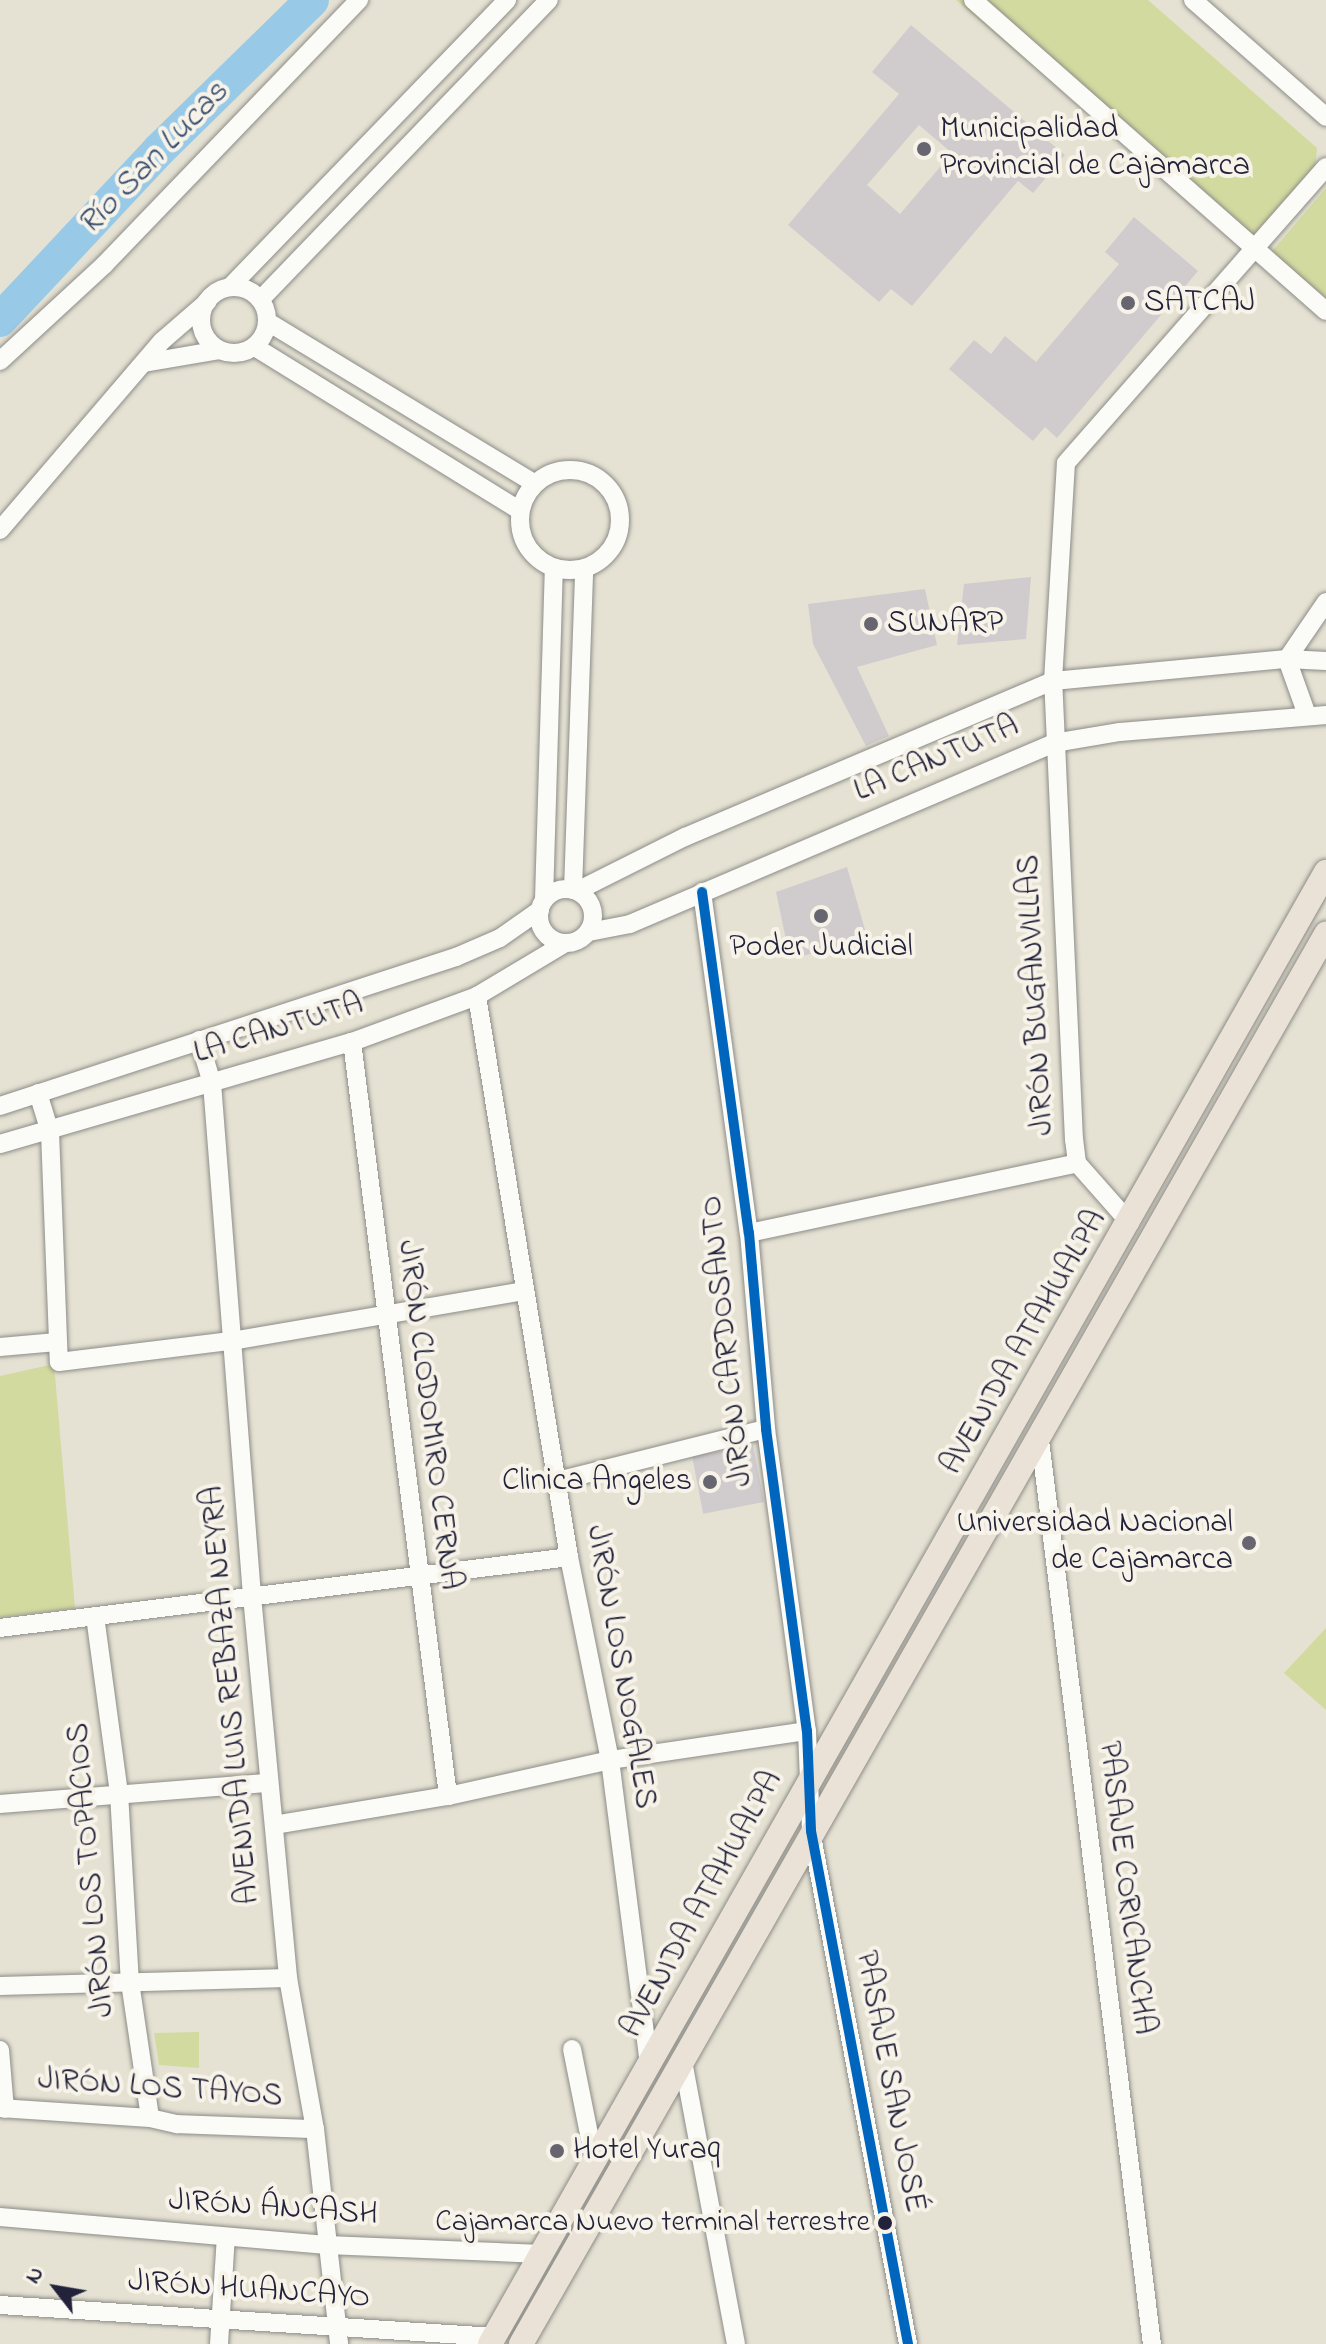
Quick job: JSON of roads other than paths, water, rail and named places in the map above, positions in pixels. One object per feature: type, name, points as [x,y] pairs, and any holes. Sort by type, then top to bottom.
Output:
[{"type":"main road","name":"AVENIDA ATAHUALPA","points":[[492,2340],[1130,1223],[1326,872]]},
{"type":"main road","name":"AVENIDA ATAHUALPA","points":[[521,2344],[811,1831],[1040,1440],[1326,934]]},
{"type":"street","points":[[0,361],[104,265],[359,0]]},
{"type":"street","points":[[0,530],[144,363],[207,302],[230,287],[507,0]]},
{"type":"street","points":[[261,299],[549,0]]},
{"type":"street","points":[[973,0],[1254,253],[1326,311]]},
{"type":"street","points":[[1193,0],[1326,117]]},
{"type":"street","name":"JIRÓN BUGANVILLAS","points":[[1130,1223],[1077,1163],[1053,681],[1066,463],[1254,253],[1326,167]]},
{"type":"street","points":[[230,287],[247,289],[261,299],[268,322],[535,484]]},
{"type":"street","points":[[207,302],[202,328],[219,350]]},
{"type":"street","points":[[144,363],[219,350],[237,353],[255,347],[268,322]]},
{"type":"street","points":[[255,347],[521,511]]},
{"type":"street","points":[[572,470],[595,476],[612,492],[621,514],[618,538],[605,557],[584,569],[554,568],[527,546],[521,511],[535,484],[552,473],[572,470]]},
{"type":"street","points":[[554,568],[542,905],[547,936],[564,944]]},
{"type":"street","points":[[584,569],[575,891],[594,913],[589,932]]},
{"type":"street","points":[[1317,715],[1287,659],[1326,602]]},
{"type":"street","name":"LA CANTUTA","points":[[0,1106],[456,957],[500,938],[554,892],[575,891],[685,837],[1053,681],[1287,659],[1326,661]]},
{"type":"street","name":"LA CANTUTA","points":[[0,1144],[352,1042],[477,996],[589,932],[630,924],[1054,743],[1120,732],[1317,715]]},
{"type":"street","name":"JIRÓN CARDOSANTO","points":[[702,892],[749,1233],[766,1429],[807,1731],[808,1784]]},
{"type":"street","name":"JIRÓN LOS NOGALES","points":[[477,996],[569,1557],[610,1760],[649,2066]]},
{"type":"street","name":"AVENIDA LUIS REBAZA NEYRA","points":[[199,1040],[212,1083],[252,1596],[288,1978],[315,2129],[339,2335]]},
{"type":"street","name":"JIRÓN CLODOMIRO CERNA","points":[[352,1042],[448,1796]]},
{"type":"street","points":[[38,1093],[50,1132],[59,1362],[231,1341],[525,1291]]},
{"type":"street","points":[[749,1233],[1077,1163]]},
{"type":"street","points":[[0,1347],[57,1342]]},
{"type":"street","points":[[557,1481],[766,1429]]},
{"type":"street","name":"PASAJE CORICANCHA","points":[[1040,1440],[1152,2344]]},
{"type":"street","points":[[0,1628],[569,1557]]},
{"type":"street","name":"JIRÓN LOS TOPACIOS","points":[[95,1616],[119,1793],[130,1982],[150,2118]]},
{"type":"street","points":[[274,1825],[448,1796],[610,1760],[807,1731]]},
{"type":"street","points":[[0,1804],[269,1783]]},
{"type":"street","name":"PASAJE SAN JOSÉ","points":[[808,1784],[811,1831],[908,2344]]},
{"type":"street","points":[[0,1986],[288,1978]]},
{"type":"street","points":[[572,2049],[595,2164]]},
{"type":"street","points":[[0,2050],[3,2108]]},
{"type":"street","points":[[683,2061],[736,2344]]},
{"type":"street","name":"JIRÓN LOS TAYOS","points":[[3,2108],[150,2118],[177,2124],[315,2129]]},
{"type":"street","name":"JIRÓN ÁNCASH","points":[[0,2217],[327,2245],[542,2254]]},
{"type":"street","points":[[219,2344],[226,2237]]},
{"type":"street","name":"JIRÓN HUANCAYO","points":[[0,2305],[222,2319],[339,2335],[492,2340]]},
{"type":"waterway","name":"Río San Lucas","points":[[0,320],[159,150],[312,0]]},
{"type":"place","name":"Municipalidad Provincial de Cajamarca","points":[[924,149]]},
{"type":"place","name":"SATCAJ","points":[[1128,303]]},
{"type":"place","name":"SUNARP","points":[[871,624]]},
{"type":"place","name":"Poder Judicial","points":[[821,916]]},
{"type":"place","name":"Clinica Angeles","points":[[710,1482]]},
{"type":"place","name":"Universidad Nacional de Cajamarca","points":[[1249,1543]]},
{"type":"place","name":"Hotel Yuraq","points":[[557,2151]]},
{"type":"place","name":"Cajamarca Nuevo terminal terrestre","points":[[885,2223]]}]
